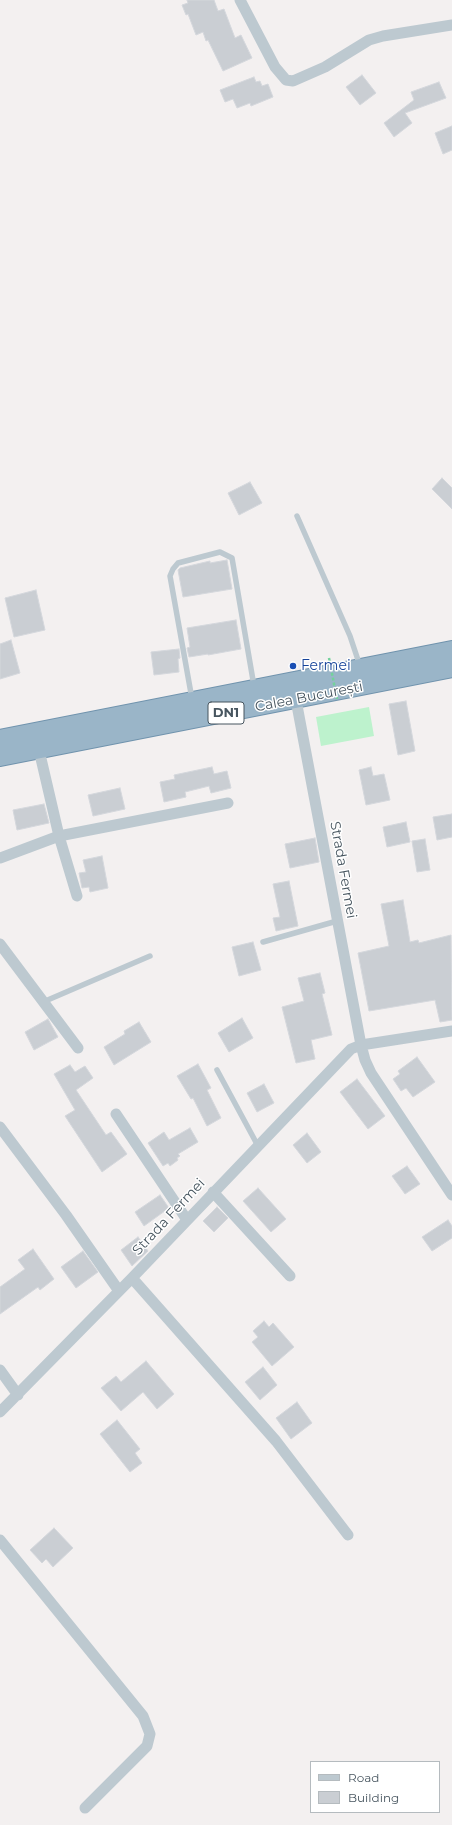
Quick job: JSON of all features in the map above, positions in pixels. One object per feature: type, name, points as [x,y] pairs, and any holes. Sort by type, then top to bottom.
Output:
[{"type":"highway","name":"Calea București","points":[[0,739],[452,650]]},
{"type":"highway","name":"Calea București","points":[[0,757],[296,700],[452,668]]},
{"type":"street","points":[[240,0],[275,67],[286,80],[293,81],[325,67],[369,40],[383,36],[452,25]]},
{"type":"street","name":"Strada Fermei","points":[[296,700],[360,1045],[371,1073],[452,1195]]},
{"type":"street","points":[[39,750],[59,836],[77,896]]},
{"type":"street","points":[[0,858],[59,836],[228,803]]},
{"type":"street","points":[[0,944],[78,1048]]},
{"type":"street","points":[[360,1045],[452,1030]]},
{"type":"street","name":"Strada Fermei","points":[[0,1412],[132,1278],[350,1049],[360,1045]]},
{"type":"street","points":[[116,1114],[187,1220]]},
{"type":"street","points":[[0,1127],[66,1215],[119,1291]]},
{"type":"street","points":[[213,1192],[290,1276]]},
{"type":"street","points":[[132,1278],[276,1441],[348,1535]]},
{"type":"street","points":[[0,1370],[18,1395]]},
{"type":"street","points":[[0,1540],[143,1716],[150,1734],[147,1746],[86,1808]]},
{"type":"lane","points":[[297,516],[350,636],[361,668]]},
{"type":"lane","points":[[192,701],[170,576],[178,563],[220,552],[232,558],[254,690]]},
{"type":"lane","points":[[263,942],[337,921]]},
{"type":"lane","points":[[43,1002],[150,956]]},
{"type":"lane","points":[[217,1070],[258,1146]]},
{"type":"path","points":[[329,658],[337,700]]},
{"type":"green space","points":[[369,707],[374,736],[321,746],[316,717]]},
{"type":"building","points":[[187,0],[214,0],[218,11],[224,9],[235,38],[241,35],[252,58],[223,71],[208,40],[206,41],[203,32],[196,35],[188,14],[186,15],[182,5],[188,3]]},
{"type":"building","points":[[362,75],[376,93],[360,105],[346,87]]},
{"type":"building","points":[[254,77],[256,82],[260,81],[262,86],[268,84],[273,97],[251,106],[250,103],[237,108],[233,99],[225,102],[220,90]]},
{"type":"building","points":[[439,82],[446,98],[405,113],[412,123],[394,137],[384,123],[414,100],[411,92]]},
{"type":"building","points":[[452,126],[452,150],[443,154],[435,133]]},
{"type":"building","points":[[442,478],[452,488],[452,509],[432,489]]},
{"type":"building","points":[[250,482],[262,503],[239,515],[228,493]]},
{"type":"building","points":[[227,560],[232,589],[183,597],[178,570],[180,568],[210,561],[210,563]]},
{"type":"building","points":[[36,590],[45,630],[14,637],[5,598]]},
{"type":"building","points":[[236,620],[241,649],[189,657],[187,648],[190,647],[187,628]]},
{"type":"building","points":[[11,640],[20,673],[0,679],[0,644]]},
{"type":"building","points":[[179,649],[179,672],[154,675],[151,652]]},
{"type":"building","points":[[406,701],[415,751],[398,755],[389,704]]},
{"type":"building","points":[[212,767],[214,774],[227,771],[231,788],[211,793],[209,786],[185,792],[186,797],[164,802],[160,782],[175,779],[174,775]]},
{"type":"building","points":[[371,767],[373,776],[384,774],[390,800],[366,805],[359,770]]},
{"type":"building","points":[[120,788],[125,809],[93,816],[88,795]]},
{"type":"building","points":[[44,804],[49,823],[17,830],[13,810]]},
{"type":"building","points":[[452,814],[452,837],[437,840],[433,817]]},
{"type":"building","points":[[406,822],[410,842],[387,847],[383,827]]},
{"type":"building","points":[[315,838],[319,862],[290,868],[285,844]]},
{"type":"building","points":[[425,839],[430,870],[417,872],[412,841]]},
{"type":"building","points":[[102,856],[108,888],[90,892],[89,887],[82,888],[79,873],[86,872],[83,860]]},
{"type":"building","points":[[289,881],[298,926],[276,931],[273,918],[280,917],[273,884]]},
{"type":"building","points":[[403,900],[410,942],[418,940],[419,943],[451,935],[452,1020],[440,1022],[435,1000],[369,1011],[358,953],[389,946],[381,904]]},
{"type":"building","points":[[253,942],[261,970],[239,976],[232,947]]},
{"type":"building","points":[[320,973],[325,993],[322,994],[332,1035],[311,1040],[315,1059],[296,1063],[282,1007],[304,1001],[298,978]]},
{"type":"building","points":[[242,1018],[253,1038],[229,1052],[218,1033]]},
{"type":"building","points":[[48,1019],[58,1037],[34,1050],[25,1032]]},
{"type":"building","points":[[139,1022],[151,1042],[114,1065],[104,1047],[125,1034],[124,1031]]},
{"type":"building","points":[[417,1057],[435,1082],[413,1097],[406,1088],[401,1091],[393,1079],[400,1074],[398,1071]]},
{"type":"building","points":[[198,1064],[211,1088],[207,1090],[221,1118],[207,1126],[193,1098],[191,1099],[177,1076]]},
{"type":"building","points":[[70,1065],[75,1072],[85,1066],[93,1078],[76,1090],[106,1135],[111,1132],[127,1154],[102,1172],[65,1116],[75,1110],[54,1074]]},
{"type":"building","points":[[357,1079],[385,1116],[368,1129],[340,1092]]},
{"type":"building","points":[[264,1084],[274,1103],[257,1112],[247,1093]]},
{"type":"building","points":[[190,1128],[198,1142],[178,1154],[180,1156],[177,1158],[178,1160],[170,1166],[168,1163],[163,1166],[148,1143],[164,1132],[169,1140]]},
{"type":"building","points":[[307,1133],[321,1152],[307,1163],[293,1145]]},
{"type":"building","points":[[407,1166],[420,1184],[405,1194],[392,1176]]},
{"type":"building","points":[[258,1188],[286,1219],[271,1232],[243,1201]]},
{"type":"building","points":[[160,1195],[169,1208],[144,1226],[135,1212]]},
{"type":"building","points":[[217,1207],[228,1218],[214,1232],[203,1221]]},
{"type":"building","points":[[448,1220],[452,1226],[452,1238],[432,1251],[422,1237]]},
{"type":"building","points":[[138,1237],[148,1251],[132,1266],[121,1250]]},
{"type":"building","points":[[33,1249],[54,1279],[40,1290],[38,1287],[0,1314],[0,1287],[25,1269],[18,1260]]},
{"type":"building","points":[[83,1251],[98,1272],[76,1288],[61,1267]]},
{"type":"building","points":[[264,1321],[269,1327],[273,1323],[294,1347],[272,1366],[252,1342],[258,1337],[253,1331]]},
{"type":"building","points":[[146,1361],[174,1394],[157,1409],[143,1392],[121,1411],[101,1388],[116,1376],[121,1382]]},
{"type":"building","points":[[263,1367],[277,1385],[260,1400],[245,1382]]},
{"type":"building","points":[[297,1402],[312,1423],[291,1439],[276,1418]]},
{"type":"building","points":[[117,1420],[140,1449],[135,1453],[142,1463],[130,1472],[100,1434]]},
{"type":"building","points":[[54,1528],[73,1548],[53,1567],[46,1559],[42,1563],[30,1550]]},
{"type":"place","name":"Fermei","points":[[293,666]]}]
